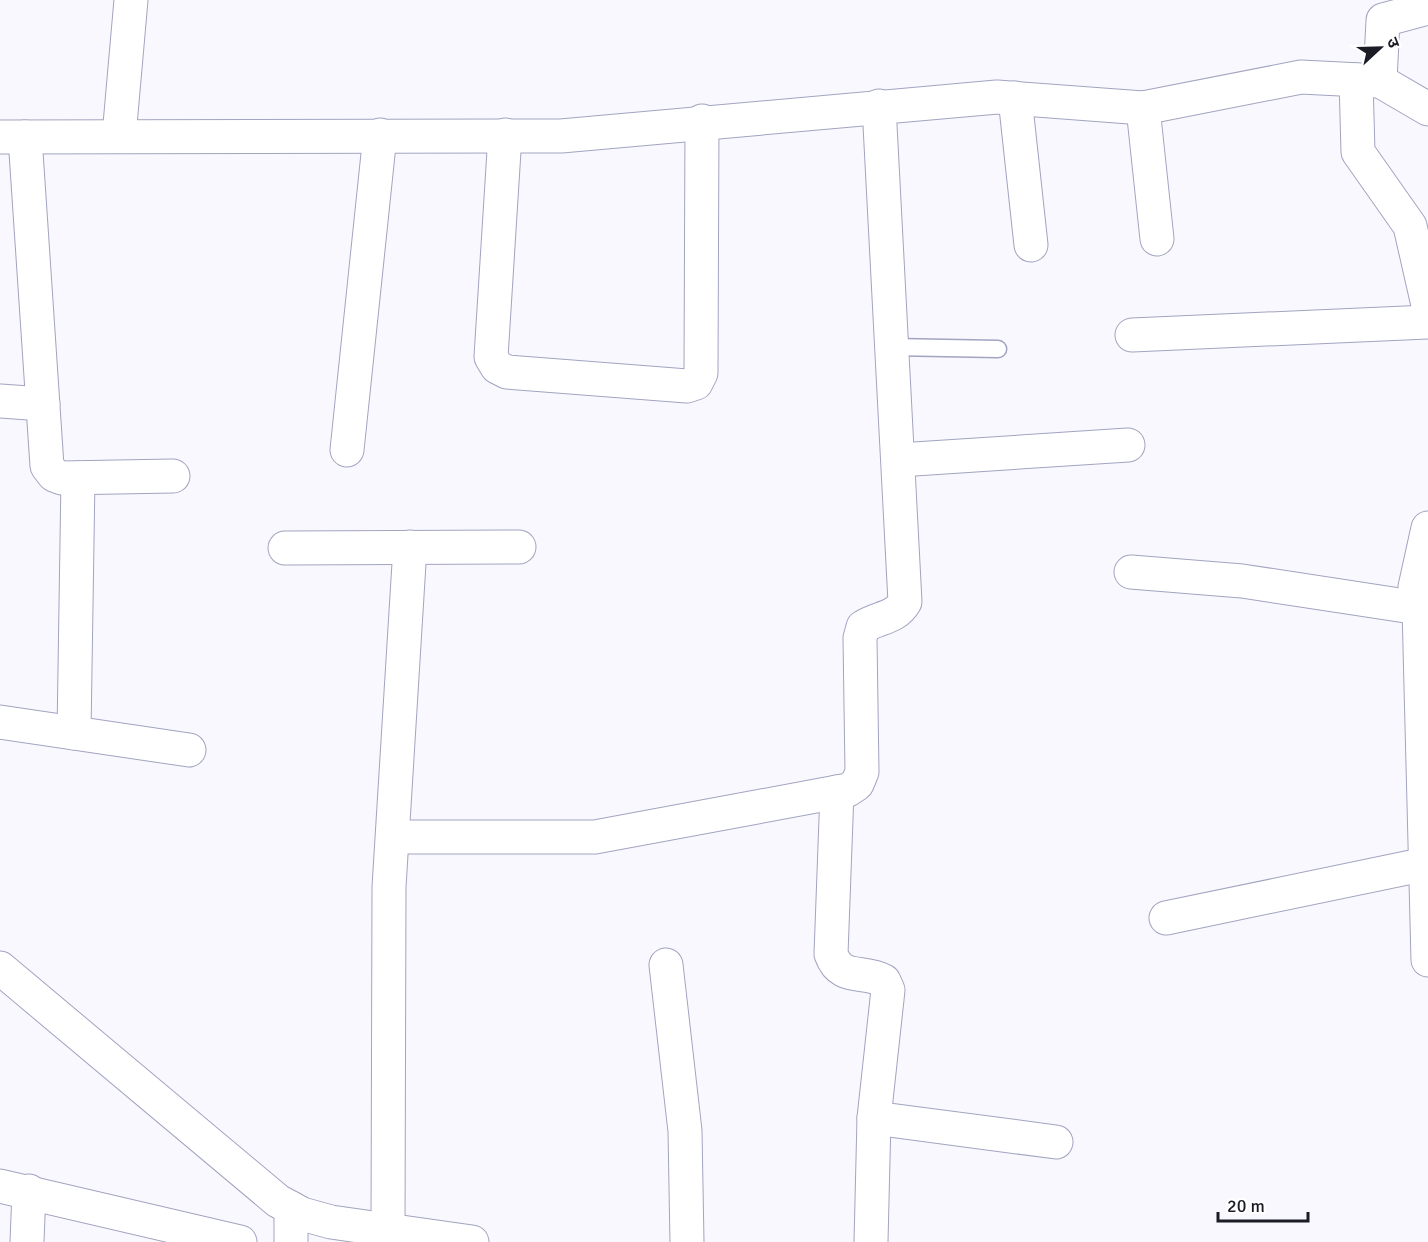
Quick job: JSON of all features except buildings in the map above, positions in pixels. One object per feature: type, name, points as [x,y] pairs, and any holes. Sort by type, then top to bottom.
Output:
[{"type":"street","points":[[119,136],[131,0]]},
{"type":"street","points":[[1428,8],[1383,20],[1368,81],[1358,152],[1410,226],[1428,305]]},
{"type":"street","points":[[173,476],[62,478],[54,475],[47,466],[43,404],[13,137],[587,134],[702,121],[879,106],[1015,98],[1143,108],[1301,77],[1368,81],[1428,109]]},
{"type":"street","points":[[1015,98],[1031,245]]},
{"type":"street","points":[[393,837],[595,837],[837,792],[857,784],[862,772],[860,638],[863,627],[872,621],[900,611],[905,602],[879,106]]},
{"type":"street","points":[[1143,108],[1157,239]]},
{"type":"street","points":[[505,135],[491,357],[497,367],[507,372],[687,386],[696,383],[701,373],[702,121]]},
{"type":"street","points":[[347,450],[380,135]]},
{"type":"street","points":[[1132,335],[1428,322]]},
{"type":"street","points":[[0,401],[43,404]]},
{"type":"street","points":[[899,460],[1128,445]]},
{"type":"street","points":[[74,733],[78,478]]},
{"type":"street","points":[[1428,528],[1421,594],[1428,960]]},
{"type":"street","points":[[388,1229],[389,887],[410,547]]},
{"type":"street","points":[[285,548],[519,547]]},
{"type":"street","points":[[1131,572],[1421,594]]},
{"type":"street","points":[[0,722],[189,750]]},
{"type":"street","points":[[837,792],[831,954],[835,964],[843,971],[877,977],[884,981],[888,990],[874,1118],[871,1242]]},
{"type":"street","points":[[1166,918],[1427,864]]},
{"type":"street","points":[[666,965],[685,1131],[687,1242]]},
{"type":"street","points":[[0,968],[278,1201],[302,1214],[331,1222],[472,1242]]},
{"type":"street","points":[[874,1118],[1056,1142]]},
{"type":"street","points":[[27,1242],[14,1189],[240,1242]]},
{"type":"street","points":[[291,1208],[291,1242]]},
{"type":"lane","points":[[892,347],[998,349]]}]
